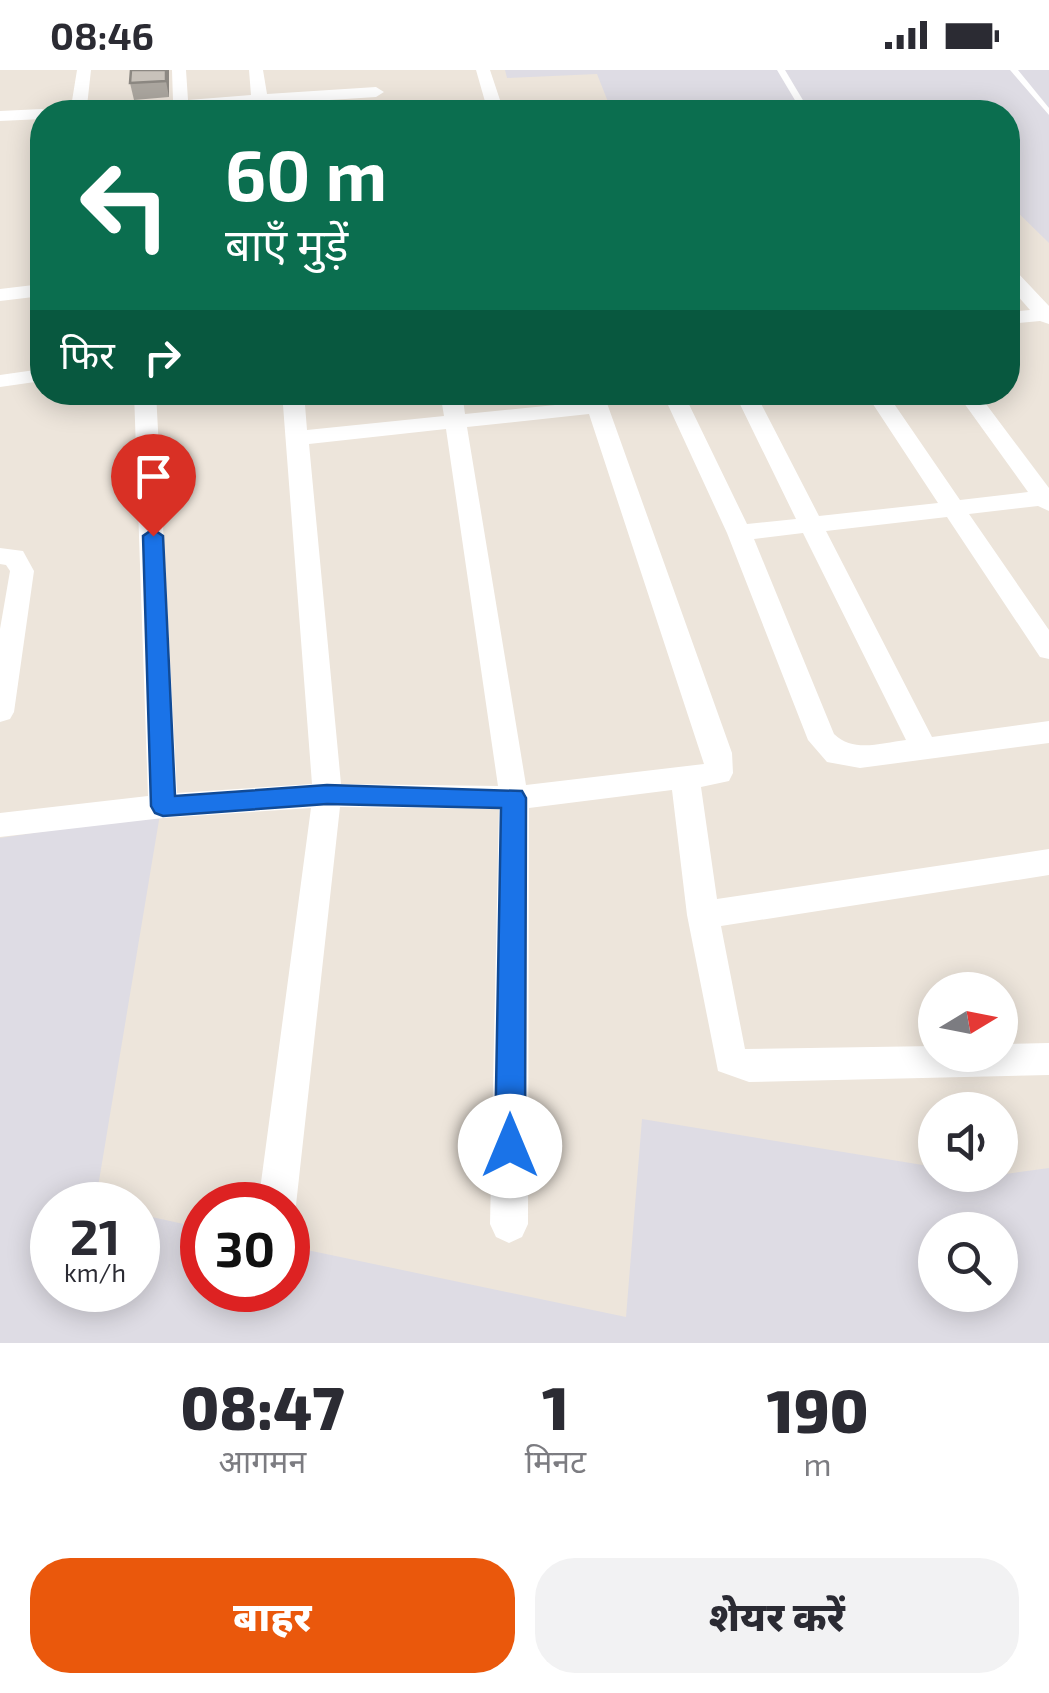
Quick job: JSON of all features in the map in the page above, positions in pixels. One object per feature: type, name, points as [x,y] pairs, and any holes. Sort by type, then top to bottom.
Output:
[{"type":"street","points":[[80,100],[84,70]]},
{"type":"street","points":[[179,70],[181,100]]},
{"type":"street","points":[[256,70],[259,100]]},
{"type":"street","points":[[372,70],[378,100]]},
{"type":"street","points":[[482,70],[492,100]]},
{"type":"street","points":[[310,100],[376,92]]},
{"type":"street","points":[[0,116],[30,115]]},
{"type":"street","points":[[1020,287],[1047,316]]},
{"type":"street","points":[[0,295],[30,291]]},
{"type":"street","points":[[1020,317],[1047,316]]},
{"type":"street","points":[[0,381],[30,377]]},
{"type":"street","points":[[145,405],[163,806]]},
{"type":"street","points":[[280,1182],[327,795],[294,405]]},
{"type":"street","points":[[0,825],[163,806],[327,795],[514,798],[719,773],[718,752],[596,405]]},
{"type":"street","points":[[678,405],[739,533],[829,750],[860,757],[1049,732]]},
{"type":"street","points":[[750,405],[924,748]]},
{"type":"street","points":[[884,405],[1049,650]]},
{"type":"street","points":[[976,405],[1047,501]]},
{"type":"street","points":[[299,438],[454,406],[514,798],[509,1224]]},
{"type":"street","points":[[1019,463],[1049,460]]},
{"type":"street","points":[[739,533],[1047,501]]},
{"type":"street","points":[[0,556],[20,560],[22,571],[0,712]]},
{"type":"street","points":[[686,779],[703,915],[730,1060],[738,1064],[924,1064],[1049,1059]]},
{"type":"street","points":[[703,915],[1049,862]]},
{"type":"lane","points":[[781,70],[799,100]]},
{"type":"lane","points":[[1014,70],[1049,113]]},
{"type":"shaded area","points":[[505,70],[1049,70],[1049,243],[1020,215],[1020,100],[607,100],[597,74],[507,78]]},
{"type":"shaded area","points":[[160,814],[99,1182],[30,1182],[30,1312],[160,1312],[160,1219],[180,1223],[180,1312],[310,1312],[310,1251],[626,1317],[642,1119],[918,1164],[918,1192],[1018,1192],[1018,1172],[1049,1168],[1049,1343],[0,1343],[0,838]]},
{"type":"building","points":[[131,70],[166,70],[166,81],[130,83]]},
{"type":"route","points":[[153,536],[163,806],[327,795],[514,798],[510,1146]]}]
